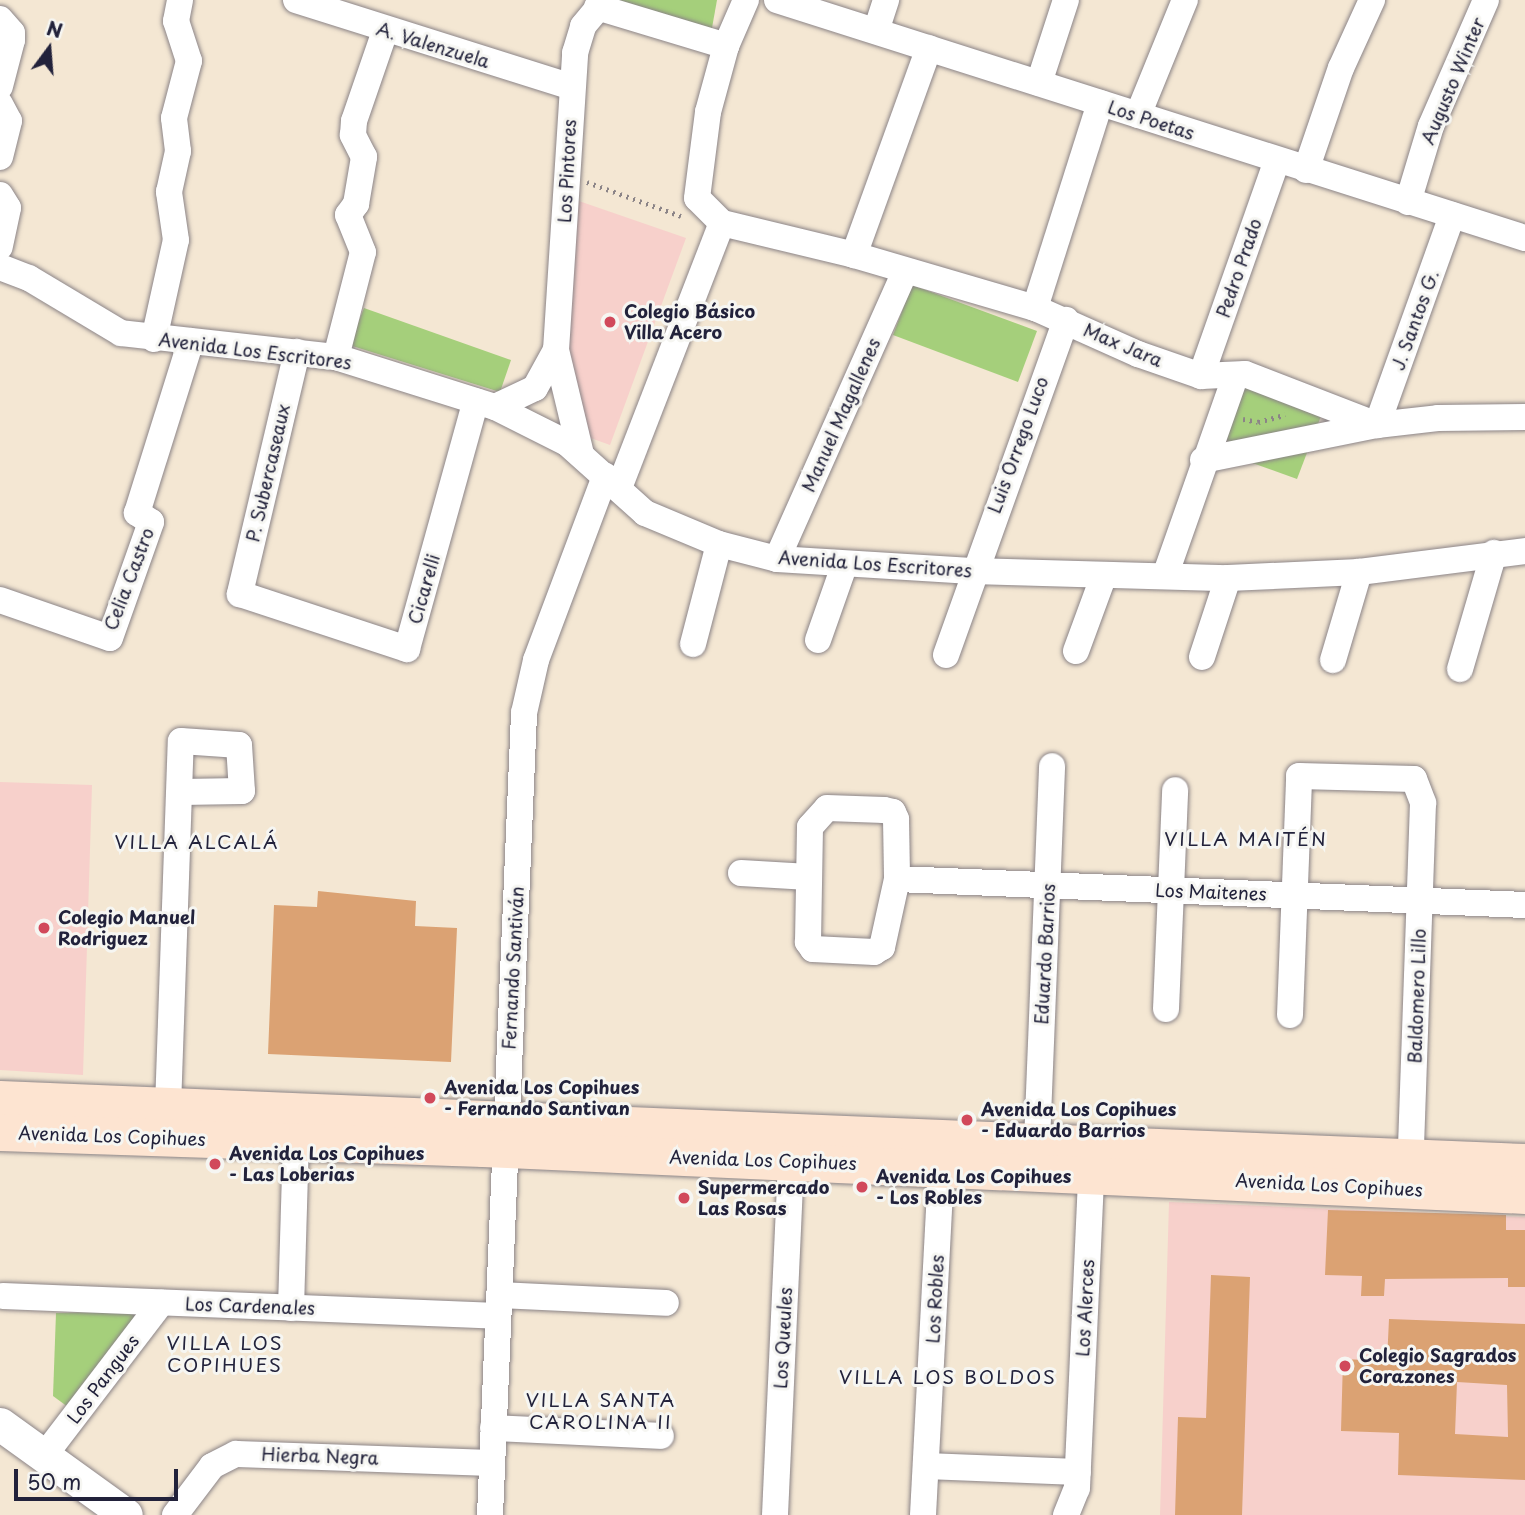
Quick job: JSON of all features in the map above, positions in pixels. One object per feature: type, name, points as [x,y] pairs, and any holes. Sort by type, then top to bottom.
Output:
[{"type":"main road","name":"Avenida Los Copihues","points":[[0,1099],[168,1107],[791,1161],[941,1167],[1092,1159],[1410,1173],[1525,1162]]},
{"type":"main road","name":"Avenida Los Copihues","points":[[0,1132],[296,1142],[505,1136],[1037,1142],[1092,1159]]},
{"type":"main road","name":"Avenida Los Copihues","points":[[1410,1173],[1525,1195]]},
{"type":"street","points":[[153,339],[176,240],[169,192],[178,151],[174,118],[189,61],[176,21],[180,0]]},
{"type":"street","name":"A. Valenzuela","points":[[296,0],[385,31],[572,87]]},
{"type":"street","points":[[723,223],[697,198],[708,112],[726,46],[746,0]]},
{"type":"street","name":"Los Poetas","points":[[777,0],[1525,238]]},
{"type":"street","points":[[876,31],[886,0]]},
{"type":"street","points":[[1039,83],[1066,0]]},
{"type":"street","points":[[1138,115],[1185,0]]},
{"type":"street","points":[[1306,170],[1341,68],[1372,0]]},
{"type":"street","name":"Augusto Winter","points":[[1408,202],[1431,126],[1486,0]]},
{"type":"street","points":[[601,3],[726,46]]},
{"type":"street","name":"Los Pintores","points":[[581,454],[556,350],[572,87],[578,39],[601,3]]},
{"type":"street","points":[[0,19],[12,33],[12,40],[0,86]]},
{"type":"street","points":[[336,357],[363,252],[348,215],[356,204],[364,157],[353,135],[354,121],[385,31]]},
{"type":"street","points":[[854,255],[929,48]]},
{"type":"street","points":[[1035,309],[1100,103]]},
{"type":"street","points":[[0,104],[9,121],[0,158]]},
{"type":"street","name":"Pedro Prado","points":[[1201,376],[1277,160]]},
{"type":"street","points":[[0,195],[8,208],[0,247]]},
{"type":"street","name":"J. Santos G.","points":[[1377,425],[1452,215]]},
{"type":"street","name":"Max Jara","points":[[723,223],[854,255],[1035,309],[1066,320],[1138,354],[1201,376],[1235,377],[1245,374],[1326,403],[1377,425],[1438,418],[1525,417]]},
{"type":"street","name":"Fernando Santiván","points":[[490,1515],[526,694],[612,482],[723,223]]},
{"type":"street","name":"Avenida Los Escritores","points":[[0,267],[40,284],[104,327],[153,339],[336,357],[486,404],[550,432],[581,454],[645,513],[719,544],[777,559],[844,566],[1228,578],[1359,572],[1525,551]]},
{"type":"street","name":"Manuel Magallenes","points":[[777,559],[905,271]]},
{"type":"street","name":"Luis Orrego Luco","points":[[946,655],[972,571],[1066,320]]},
{"type":"street","name":"Celia Castro","points":[[0,600],[110,638],[151,522],[136,513],[191,341]]},
{"type":"street","name":"Los Pintores","points":[[486,404],[535,388],[556,350]]},
{"type":"street","name":"P. Subercaseaux","points":[[240,594],[297,352]]},
{"type":"street","points":[[1165,576],[1203,460],[1235,377]]},
{"type":"street","name":"Cicarelli","points":[[240,594],[407,649],[486,404]]},
{"type":"street","points":[[1203,460],[1377,425]]},
{"type":"street","points":[[692,644],[719,544]]},
{"type":"street","points":[[1461,669],[1494,554]]},
{"type":"street","points":[[818,640],[844,566]]},
{"type":"street","points":[[1333,660],[1359,572]]},
{"type":"street","points":[[1076,651],[1104,575]]},
{"type":"street","points":[[1202,657],[1228,578]]},
{"type":"street","name":"Eduardo Barrios","points":[[1037,1142],[1052,766]]},
{"type":"street","name":"Baldomero Lillo","points":[[1294,895],[1299,776],[1414,779],[1423,803],[1410,1173]]},
{"type":"street","points":[[1166,1009],[1175,790]]},
{"type":"street","points":[[168,1107],[181,792]]},
{"type":"street","points":[[827,808],[892,812],[897,880],[882,947],[874,952],[813,950],[808,942],[810,827],[816,816],[827,808]]},
{"type":"street","points":[[741,873],[809,877]]},
{"type":"street","name":"Los Maitenes","points":[[897,880],[1525,905]]},
{"type":"street","points":[[1290,1014],[1294,895]]},
{"type":"street","points":[[290,1308],[296,1142]]},
{"type":"street","name":"Los Alerces","points":[[1066,1515],[1076,1497],[1078,1472],[1092,1159]]},
{"type":"street","name":"Los Queules","points":[[775,1515],[791,1161]]},
{"type":"street","name":"Los Robles","points":[[923,1515],[941,1167]]},
{"type":"street","name":"Los Cardenales","points":[[3,1296],[290,1308],[666,1303]]},
{"type":"street","name":"Los Pangues","points":[[44,1456],[161,1303]]},
{"type":"street","points":[[0,1424],[127,1515]]},
{"type":"street","points":[[493,1428],[661,1436]]},
{"type":"street","name":"Hierba Negra","points":[[175,1515],[212,1466],[236,1454],[492,1463]]},
{"type":"street","points":[[926,1466],[1078,1472]]},
{"type":"path","points":[[567,175],[676,215],[723,223]]},
{"type":"path","points":[[1221,415],[1258,422],[1326,403]]},
{"type":"shaded area","name":"Colegio Básico Villa Acero","points":[[576,200],[686,238],[610,445],[574,432],[566,358]]},
{"type":"shaded area","name":"Colegio Manuel Rodriguez","points":[[0,782],[92,785],[83,1075],[0,1070]]},
{"type":"shaded area","name":"Colegio Sagrados Corazones","points":[[1169,1202],[1525,1217],[1525,1515],[1160,1515]]},
{"type":"green space","points":[[594,0],[717,0],[710,39]]},
{"type":"green space","points":[[912,285],[1037,331],[1018,382],[893,335]]},
{"type":"green space","points":[[364,308],[511,360],[500,392],[349,345]]},
{"type":"green space","points":[[1245,374],[1326,403],[1297,479],[1216,450]]},
{"type":"green space","points":[[137,1311],[138,1322],[68,1407],[53,1396],[56,1313]]},
{"type":"building","points":[[318,891],[416,901],[415,926],[457,928],[451,1062],[268,1054],[274,905],[317,907]]},
{"type":"building","points":[[1328,1210],[1506,1215],[1506,1230],[1525,1230],[1525,1287],[1508,1287],[1508,1278],[1385,1279],[1384,1296],[1361,1296],[1362,1276],[1325,1275]]},
{"type":"building","points":[[1211,1275],[1250,1277],[1242,1515],[1175,1515],[1178,1417],[1206,1418]]},
{"type":"building","points":[[1389,1319],[1525,1324],[1525,1480],[1398,1475],[1399,1433],[1341,1431],[1343,1359],[1387,1361]],"holes":[[[1457,1382],[1507,1385],[1508,1437],[1455,1434]]]},
{"type":"place","name":"Colegio Básico Villa Acero","points":[[610,322]]},
{"type":"place","name":"Colegio Manuel Rodriguez","points":[[44,928]]},
{"type":"place","name":"Avenida Los Copihues - Fernando Santivan","points":[[430,1098]]},
{"type":"place","name":"Avenida Los Copihues - Eduardo Barrios","points":[[967,1120]]},
{"type":"place","name":"Avenida Los Copihues - Las Loberias","points":[[215,1164]]},
{"type":"place","name":"Avenida Los Copihues - Los Robles","points":[[862,1187]]},
{"type":"place","name":"Supermercado Las Rosas","points":[[684,1198]]},
{"type":"place","name":"Colegio Sagrados Corazones","points":[[1345,1366]]},
{"type":"district","name":"VILLA MAITÉN","points":[[1246,839]]},
{"type":"district","name":"VILLA ALCALÁ","points":[[197,842]]},
{"type":"district","name":"VILLA LOS COPIHUES","points":[[225,1354]]},
{"type":"district","name":"VILLA LOS BOLDOS","points":[[948,1377]]},
{"type":"district","name":"VILLA SANTA CAROLINA II","points":[[601,1411]]}]
